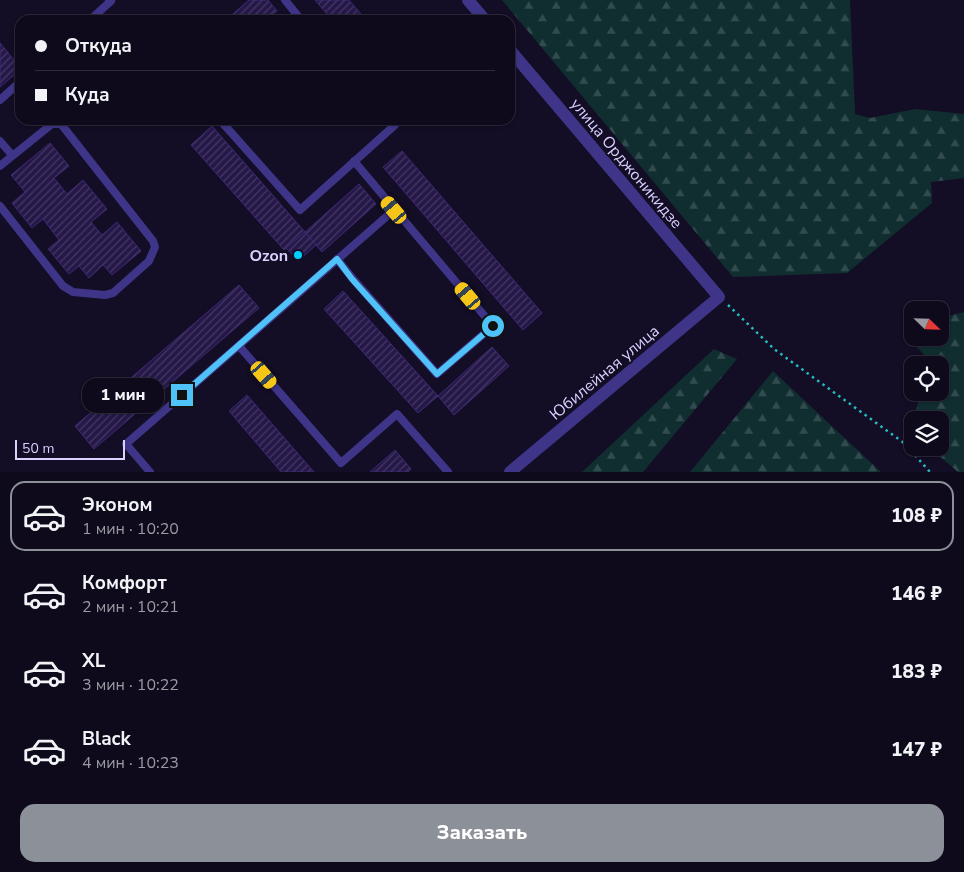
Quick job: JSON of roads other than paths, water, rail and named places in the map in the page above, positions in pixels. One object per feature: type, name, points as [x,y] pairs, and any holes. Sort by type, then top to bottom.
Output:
[{"type":"street","points":[[468,0],[481,15]]},
{"type":"street","name":"улица Орджоникидзе","points":[[515,56],[719,297]]},
{"type":"street","name":"Юбилейная улица","points":[[510,472],[719,297]]},
{"type":"lane","points":[[96,15],[111,2],[110,0]]},
{"type":"lane","points":[[285,0],[295,15]]},
{"type":"lane","points":[[0,100],[15,86]]},
{"type":"lane","points":[[0,166],[51,125]]},
{"type":"lane","points":[[0,206],[63,286],[73,292],[105,295],[113,293],[149,261],[155,248],[153,241],[62,125]]},
{"type":"lane","points":[[224,125],[300,210],[395,125]]},
{"type":"lane","points":[[0,141],[12,155]]},
{"type":"lane","points":[[337,259],[352,279],[437,374],[493,326],[354,161]]},
{"type":"lane","points":[[150,472],[126,444],[394,210]]},
{"type":"lane","points":[[239,346],[341,463],[397,414],[448,472]]},
{"type":"place","name":"Ozon","points":[[298,255]]}]
